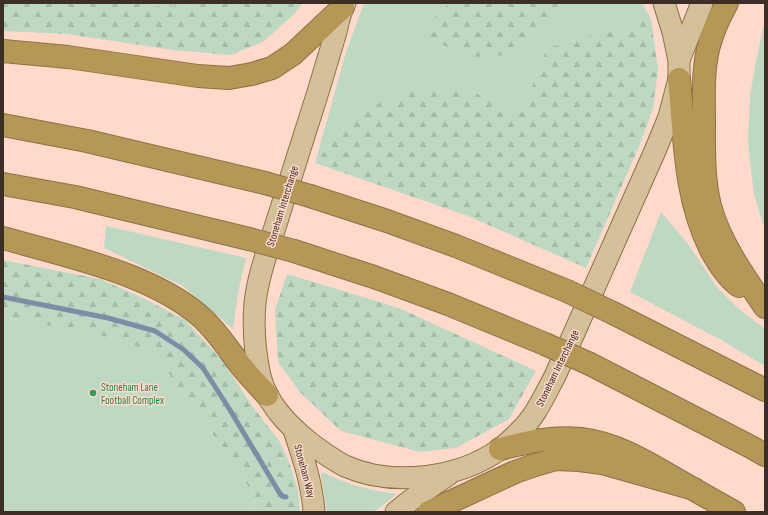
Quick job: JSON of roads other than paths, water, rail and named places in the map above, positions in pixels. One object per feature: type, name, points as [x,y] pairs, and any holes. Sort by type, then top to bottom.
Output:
[{"type":"highway","points":[[727,3],[710,40],[705,70],[704,171],[710,206],[722,238],[738,266],[765,307]]},
{"type":"highway","points":[[3,51],[68,57],[198,76],[229,78],[252,74],[272,68],[293,54],[344,5]]},
{"type":"highway","points":[[679,70],[688,180],[694,207],[704,235],[718,262],[734,282],[765,307]]},
{"type":"highway","points":[[3,125],[87,140],[265,183],[387,221],[456,246],[567,291],[765,390]]},
{"type":"highway","points":[[3,184],[75,197],[249,239],[294,251],[374,277],[448,304],[590,364],[751,446],[765,455]]},
{"type":"highway","points":[[3,238],[137,279],[179,300],[200,317],[221,338],[242,367],[267,396]]},
{"type":"highway","points":[[500,449],[534,440],[581,439],[602,443],[649,463],[734,512]]},
{"type":"highway","points":[[429,512],[515,472],[535,464],[556,459],[602,463],[694,489]]},
{"type":"main road","name":"Stoneham Interchange","points":[[344,5],[263,265],[255,302],[257,356],[261,377],[267,396],[294,430],[320,451],[344,466],[368,474],[392,478],[419,477],[455,470],[478,462],[500,449],[522,430],[538,408],[556,376],[669,116],[679,70],[673,32],[664,3]]},
{"type":"main road","points":[[679,70],[702,3]]},
{"type":"main road","name":"Stoneham Way","points":[[294,430],[313,495],[314,512]]},
{"type":"main road","points":[[396,512],[455,470]]},
{"type":"waterway","points":[[3,297],[108,318],[155,331],[184,350],[203,368],[279,492],[282,496],[286,497]]},
{"type":"place","name":"Stoneham Lane Football Complex","points":[[93,393]]}]
